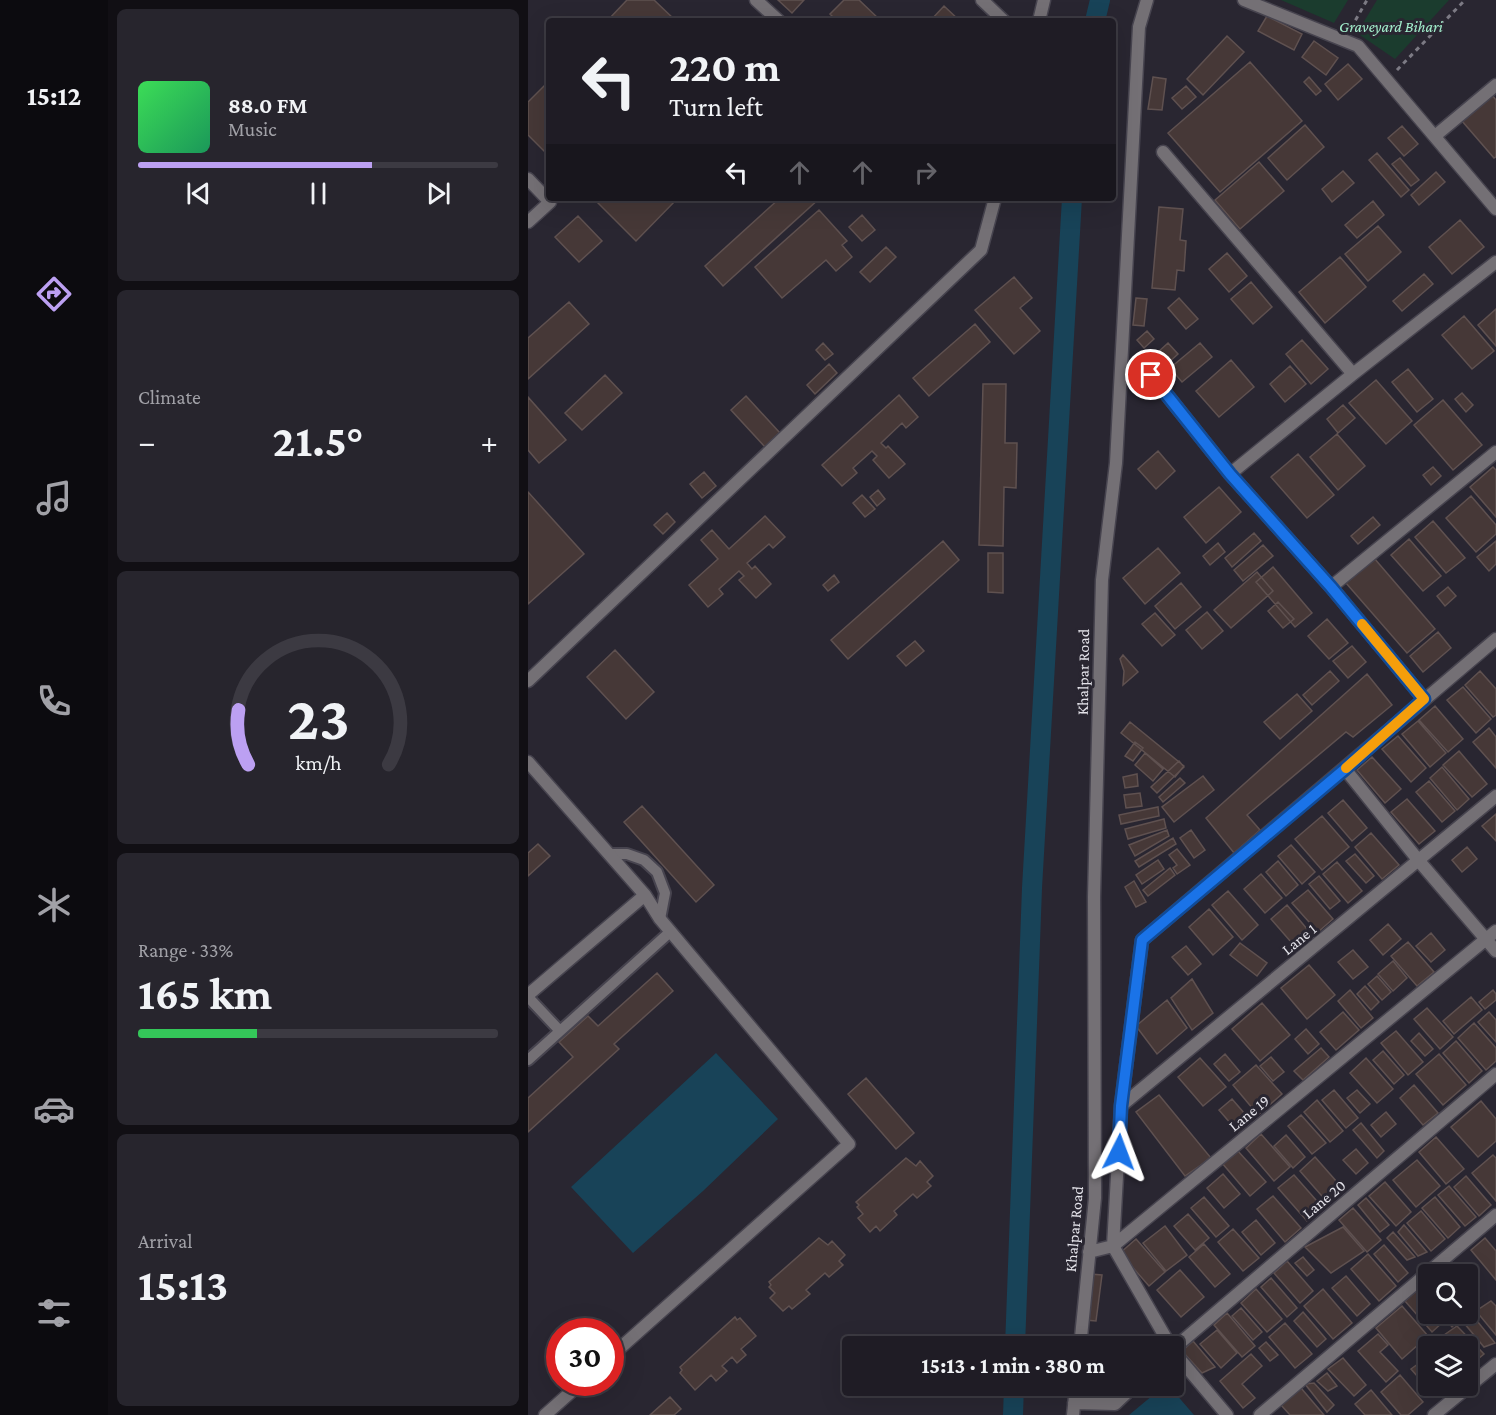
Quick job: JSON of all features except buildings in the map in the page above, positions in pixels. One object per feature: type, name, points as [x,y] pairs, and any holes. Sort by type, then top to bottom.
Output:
[{"type":"street","points":[[756,0],[777,18]]},
{"type":"street","points":[[982,0],[1001,18]]},
{"type":"street","points":[[1040,18],[1044,0]]},
{"type":"street","name":"Khalpar Road","points":[[1081,1336],[1095,1198],[1094,897],[1102,580],[1116,463],[1139,27],[1147,0]]},
{"type":"street","points":[[1244,0],[1358,46],[1496,209]]},
{"type":"street","points":[[1435,136],[1496,85]]},
{"type":"street","points":[[1163,152],[1353,374]]},
{"type":"street","points":[[528,179],[546,198]]},
{"type":"street","points":[[528,222],[549,201]]},
{"type":"street","points":[[528,681],[981,250],[994,201]]},
{"type":"street","points":[[1230,474],[1496,262]]},
{"type":"street","points":[[1151,375],[1230,474],[1331,587],[1424,699]]},
{"type":"street","points":[[1331,587],[1496,452]]},
{"type":"street","points":[[1165,1336],[1113,1246],[1121,1106],[1142,940],[1496,639]]},
{"type":"street","points":[[528,762],[645,895],[670,932],[849,1144],[624,1345]]},
{"type":"street","points":[[1345,769],[1419,861],[1491,935],[1496,951]]},
{"type":"street","name":"Lane 1","points":[[1121,1106],[1496,796]]},
{"type":"street","points":[[528,996],[645,895]]},
{"type":"street","name":"Lane 19","points":[[1113,1246],[1491,935]]},
{"type":"street","name":"Lane 20","points":[[1184,1339],[1496,1074]]},
{"type":"street","points":[[1260,1415],[1496,1215]]},
{"type":"street","points":[[1089,1252],[1113,1246]]},
{"type":"street","points":[[1184,1363],[1227,1415]]},
{"type":"street","points":[[1434,1415],[1496,1364]]},
{"type":"street","points":[[545,1415],[566,1396]]},
{"type":"street","points":[[1074,1409],[1115,1404],[1123,1396]]},
{"type":"lane","points":[[609,854],[627,854],[644,860],[657,872],[665,893],[660,919]]},
{"type":"lane","points":[[528,1060],[670,932]]},
{"type":"lane","points":[[528,996],[560,1031]]},
{"type":"path","points":[[1344,40],[1367,0]]},
{"type":"path","points":[[1387,80],[1465,0]]},
{"type":"green space","points":[[1281,0],[1348,0],[1334,23]]},
{"type":"green space","name":"Graveyard Bihari","points":[[1377,0],[1449,0],[1395,59],[1357,33]]},
{"type":"water","points":[[716,1053],[778,1119],[703,1191],[633,1253],[571,1187]]},
{"type":"water","points":[[1152,1396],[1178,1396],[1194,1415],[1129,1415]]},
{"type":"waterway","points":[[1096,18],[1100,0]]},
{"type":"waterway","points":[[1015,1336],[1032,888],[1072,201]]},
{"type":"waterway","points":[[1013,1415],[1014,1396]]},
{"type":"slow traffic","points":[[1346,768],[1424,699],[1362,624]]},
{"type":"route","points":[[1119,1152],[1121,1106],[1142,940],[1345,769],[1424,699],[1331,587],[1230,474],[1151,375]]}]
